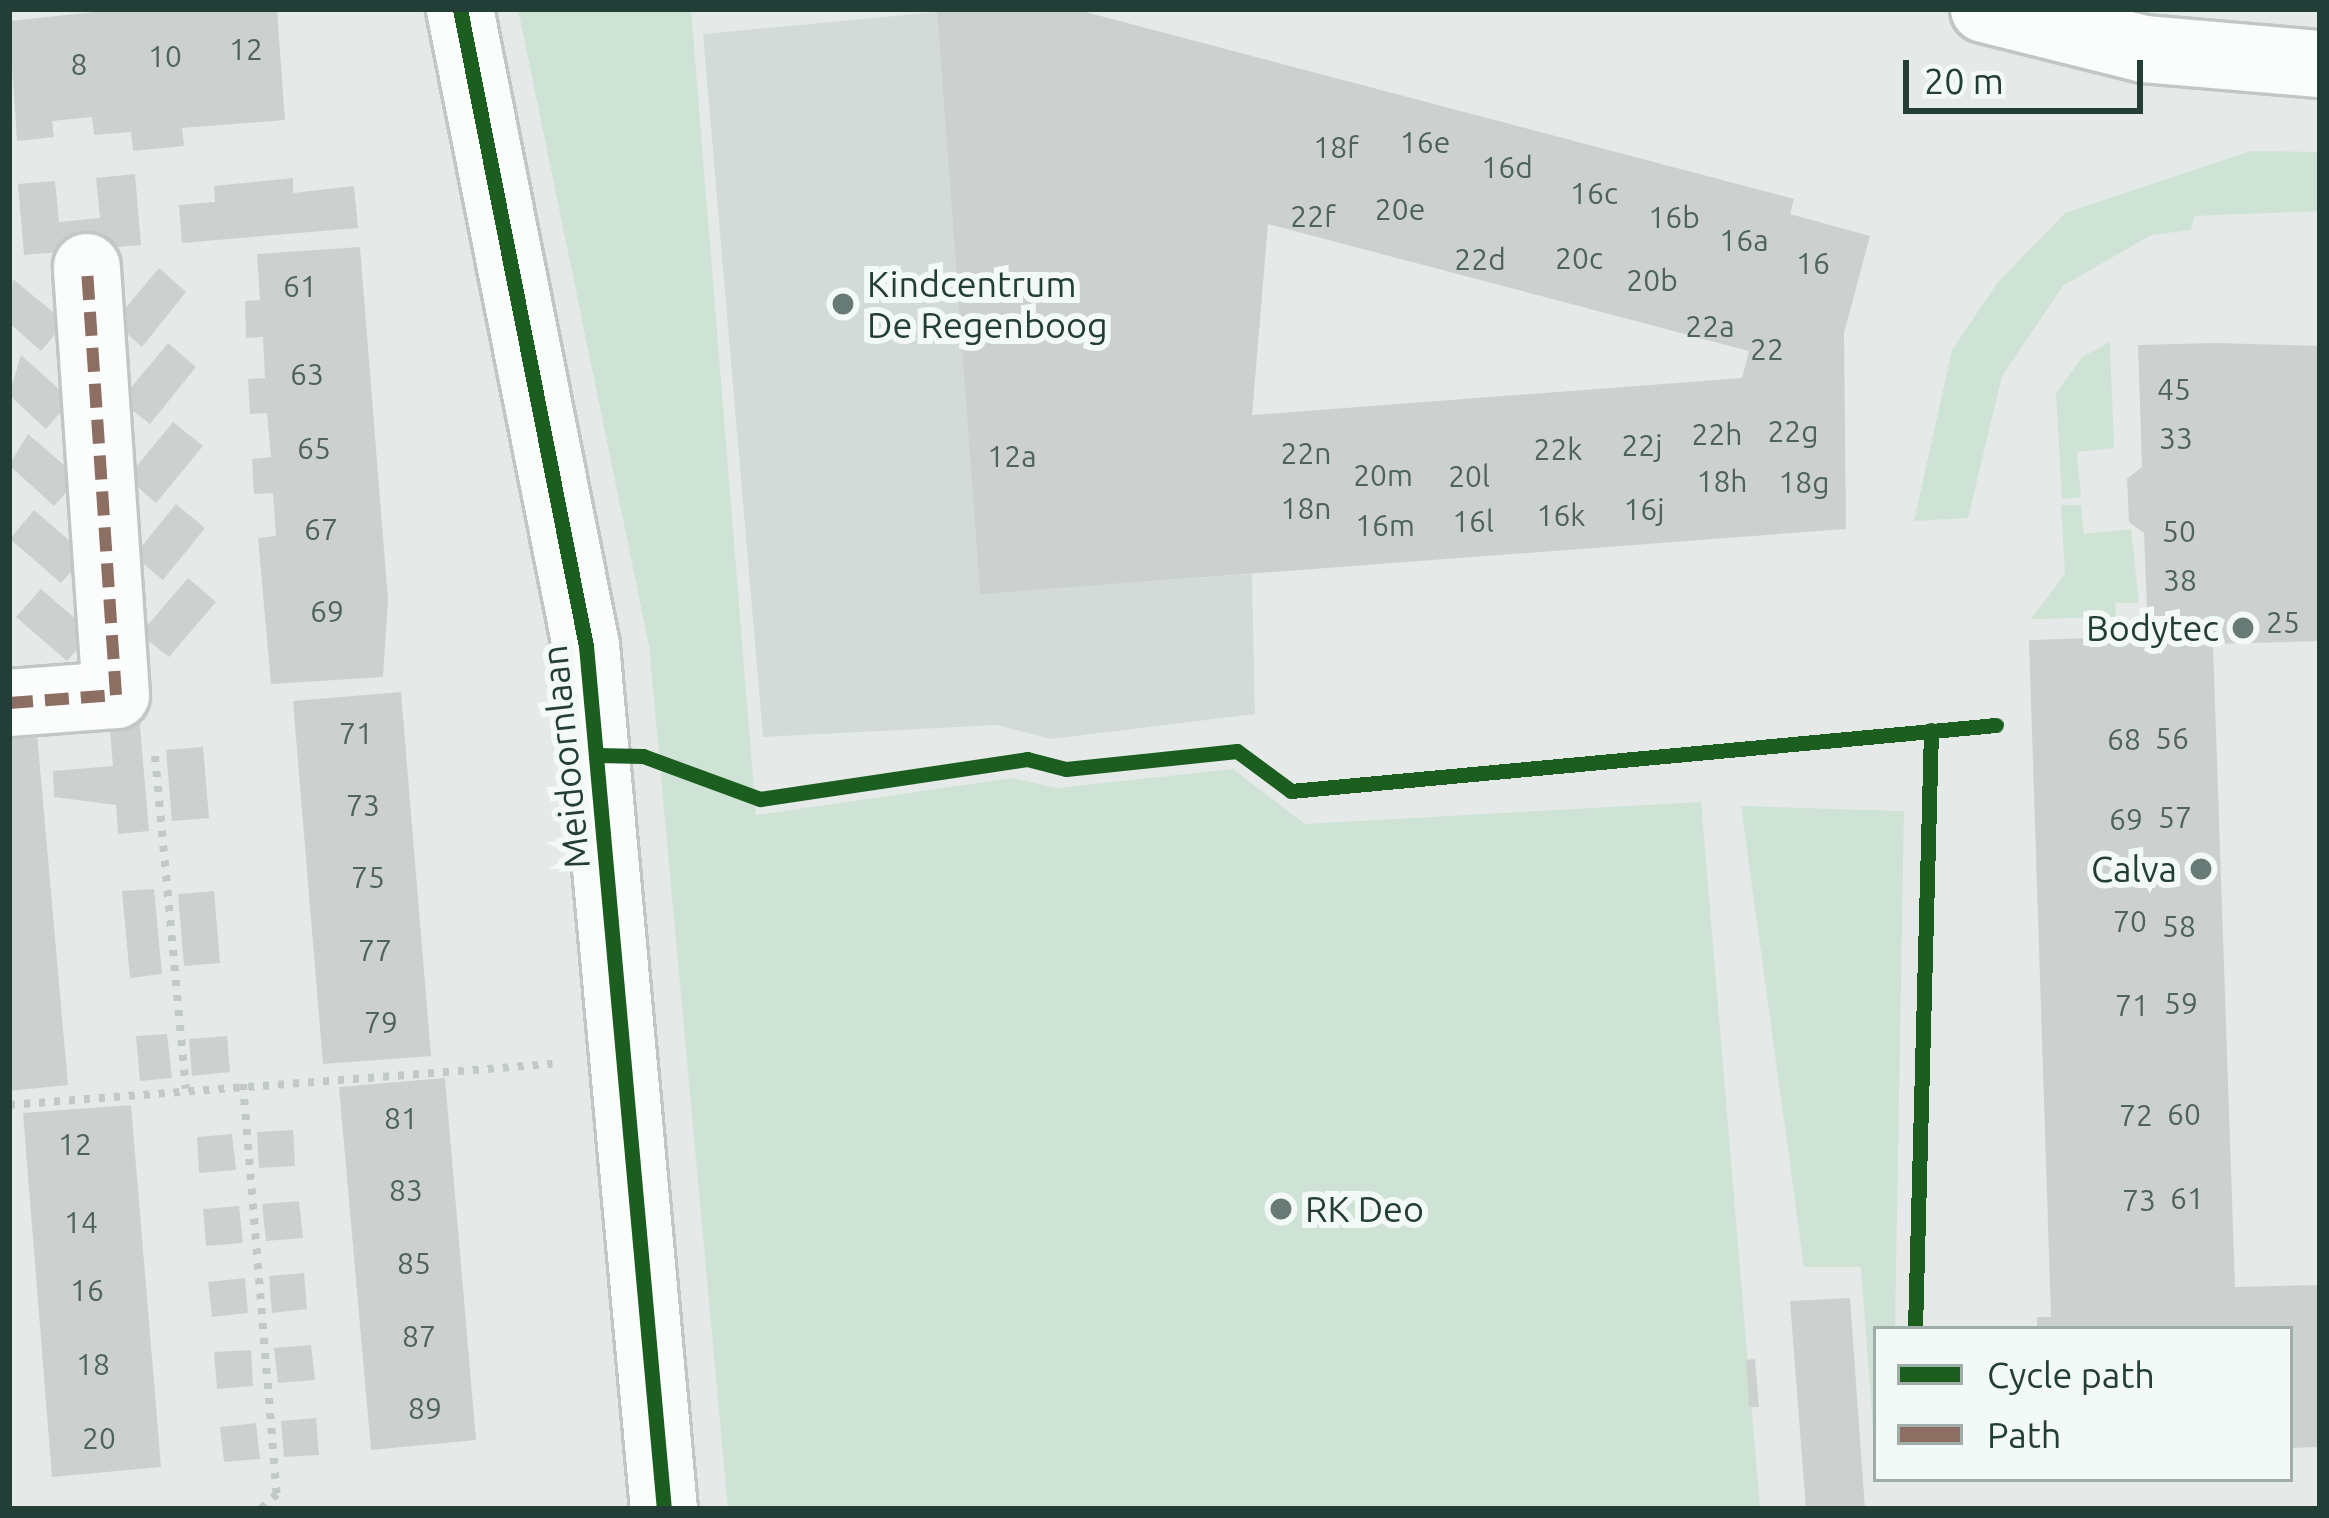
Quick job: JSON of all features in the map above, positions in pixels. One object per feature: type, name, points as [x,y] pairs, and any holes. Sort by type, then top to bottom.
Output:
[{"type":"street","name":"Meidoornlaan","points":[[460,9],[586,646],[664,1509]]},
{"type":"street","points":[[1984,9],[2144,49],[2290,46]]},
{"type":"street","points":[[9,703],[116,695],[87,267]]},
{"type":"path","points":[[116,695],[151,709],[186,1089]]},
{"type":"path","points":[[9,1105],[623,1059]]},
{"type":"path","points":[[243,1084],[277,1494],[261,1509]]},
{"type":"shaded area","name":"Kindcentrum De Regenboog","points":[[937,12],[980,593],[1252,574],[1255,714],[1051,739],[997,725],[763,737],[703,34]]},
{"type":"green space","name":"RK Deo","points":[[518,9],[691,9],[756,815],[1013,778],[1057,788],[1233,769],[1305,824],[1701,802],[1760,1509],[728,1509],[649,646]]},
{"type":"green space","points":[[2251,151],[2320,152],[2320,211],[2194,216],[2191,230],[2151,235],[2063,286],[2002,376],[1968,518],[1914,521],[1952,350],[1998,282],[2065,213]]},
{"type":"green space","points":[[2110,342],[2114,448],[2077,452],[2081,497],[2062,499],[2056,393],[2082,357]]},
{"type":"green space","points":[[2061,505],[2081,505],[2084,534],[2131,529],[2139,603],[2115,603],[2116,617],[2031,619],[2065,574]]},
{"type":"green space","points":[[1741,806],[1904,811],[1895,1326],[1873,1326],[1873,1429],[1861,1267],[1804,1267]]},
{"type":"building","points":[[123,9],[277,9],[285,120],[182,128],[184,146],[133,151],[131,132],[94,135],[92,117],[52,121],[54,137],[17,141],[9,21]]},
{"type":"building","points":[[1074,9],[1794,199],[1790,214],[1870,236],[1844,333],[1846,529],[980,594],[937,12]],"holes":[[[1268,224],[1749,351],[1742,378],[1252,415]]]},
{"type":"building","points":[[135,174],[141,245],[24,255],[18,184],[55,181],[59,222],[100,218],[96,178]]},
{"type":"building","points":[[293,178],[293,193],[354,186],[358,228],[182,243],[179,205],[215,202],[214,186]]},
{"type":"building","points":[[360,247],[388,600],[383,677],[271,684],[258,538],[276,536],[273,493],[254,494],[252,459],[271,457],[267,413],[250,414],[248,379],[265,378],[263,337],[246,338],[245,301],[260,300],[257,254]]},
{"type":"building","points":[[159,268],[186,292],[142,347],[114,322]]},
{"type":"building","points":[[13,279],[65,322],[41,351],[9,323]]},
{"type":"building","points":[[168,343],[196,367],[150,424],[120,401]]},
{"type":"building","points":[[2138,345],[2320,346],[2320,641],[2213,644],[2235,1287],[2320,1285],[2320,1447],[2293,1448],[2293,1326],[2037,1326],[2037,1317],[2051,1317],[2029,640],[2148,636],[2144,533],[2129,522],[2127,479],[2142,467]]},
{"type":"building","points":[[21,355],[71,400],[46,429],[9,395]]},
{"type":"building","points":[[173,422],[203,446],[156,503],[127,478]]},
{"type":"building","points":[[28,434],[79,478],[54,506],[9,465]]},
{"type":"building","points":[[176,504],[205,528],[163,580],[134,556]]},
{"type":"building","points":[[34,510],[86,555],[61,583],[10,539]]},
{"type":"building","points":[[188,578],[216,602],[169,657],[140,634]]},
{"type":"building","points":[[41,589],[92,633],[67,661],[16,617]]},
{"type":"building","points":[[401,692],[431,1056],[323,1064],[293,701]]},
{"type":"building","points":[[139,715],[149,831],[118,834],[116,805],[54,797],[53,771],[113,766],[109,717]]},
{"type":"building","points":[[36,722],[68,1085],[9,1091],[9,725]]},
{"type":"building","points":[[203,747],[209,818],[172,821],[166,750]]},
{"type":"building","points":[[154,889],[162,974],[130,978],[122,891]]},
{"type":"building","points":[[214,891],[220,963],[184,966],[178,894]]},
{"type":"building","points":[[167,1034],[172,1078],[140,1081],[136,1036]]},
{"type":"building","points":[[227,1036],[230,1072],[192,1076],[189,1039]]},
{"type":"building","points":[[445,1078],[476,1440],[371,1450],[339,1087]]},
{"type":"building","points":[[131,1105],[161,1467],[52,1477],[23,1113]]},
{"type":"building","points":[[293,1130],[295,1166],[259,1168],[257,1132]]},
{"type":"building","points":[[232,1134],[236,1170],[199,1173],[197,1137]]},
{"type":"building","points":[[299,1201],[303,1238],[266,1241],[262,1204]]},
{"type":"building","points":[[239,1206],[243,1243],[206,1246],[203,1209]]},
{"type":"building","points":[[304,1273],[307,1309],[272,1313],[269,1276]]},
{"type":"building","points":[[245,1278],[248,1313],[212,1317],[208,1282]]},
{"type":"building","points":[[1850,1298],[1865,1509],[1806,1509],[1790,1301]]},
{"type":"building","points":[[311,1345],[315,1380],[278,1383],[274,1348]]},
{"type":"building","points":[[251,1350],[253,1386],[217,1389],[214,1352]]},
{"type":"building","points":[[1755,1359],[1759,1407],[1749,1407],[1746,1360]]},
{"type":"building","points":[[316,1418],[319,1455],[284,1457],[281,1421]]},
{"type":"building","points":[[256,1423],[260,1459],[224,1462],[220,1427]]},
{"type":"marked path","points":[[9,703],[116,695],[87,267]]},
{"type":"cycle path","points":[[460,9],[586,646],[664,1509]]},
{"type":"cycle path","points":[[597,755],[643,756],[760,799],[1027,759],[1066,769],[1237,751],[1291,791],[1996,725]]},
{"type":"cycle path","points":[[1915,1326],[1931,730]]},
{"type":"place","name":"Kindcentrum De Regenboog","points":[[843,304]]},
{"type":"place","name":"Bodytec","points":[[2243,628]]},
{"type":"place","name":"Calva","points":[[2201,869]]},
{"type":"place","name":"RK Deo","points":[[1281,1209]]}]
